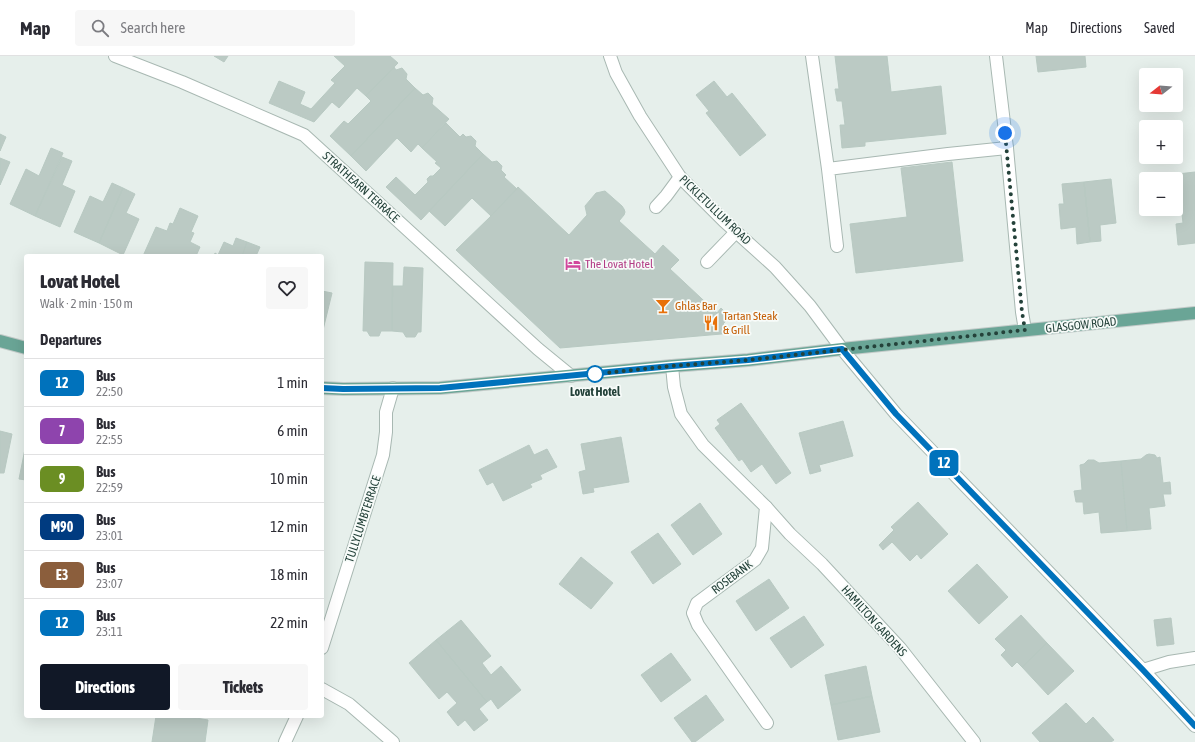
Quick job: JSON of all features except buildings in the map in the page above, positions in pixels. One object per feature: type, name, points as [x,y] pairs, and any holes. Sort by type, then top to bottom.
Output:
[{"type":"main road","name":"GLASGOW ROAD","points":[[324,388],[440,388],[748,360],[1195,313]]},
{"type":"main road","points":[[0,341],[24,347]]},
{"type":"street","name":"STRATHEARN TERRACE","points":[[115,56],[182,82],[304,135],[538,349],[571,376]]},
{"type":"street","name":"PICKLETULLUM ROAD","points":[[610,56],[616,72],[640,116],[680,177],[736,232],[775,267],[810,306],[842,349],[896,414],[1143,670],[1195,726]]},
{"type":"street","points":[[812,56],[837,246]]},
{"type":"street","points":[[996,56],[1007,148],[1022,312],[1025,330]]},
{"type":"street","points":[[828,169],[1007,148]]},
{"type":"street","points":[[656,207],[680,177]]},
{"type":"street","points":[[708,262],[736,232]]},
{"type":"street","points":[[672,366],[674,387],[681,414],[703,445],[766,507]]},
{"type":"street","name":"TULLYLUMBTERRACE","points":[[324,642],[381,461],[386,432],[386,412],[393,388]]},
{"type":"street","name":"ROSEBANK","points":[[766,507],[762,548],[755,560],[697,603],[693,612],[698,625],[767,723]]},
{"type":"street","name":"HAMILTON GARDENS","points":[[766,507],[790,534],[822,564],[900,648],[974,742]]},
{"type":"street","points":[[1143,670],[1170,662],[1195,658]]},
{"type":"street","points":[[324,690],[349,704],[393,742]]},
{"type":"street","points":[[285,742],[296,718]]},
{"type":"bus line","name":"12","points":[[324,388],[440,388],[748,360],[842,349],[896,414],[1143,670],[1195,726]]},
{"type":"place","name":"The Lovat Hotel","points":[[573,264]]},
{"type":"place","name":"Ghlas Bar","points":[[663,306]]},
{"type":"place","name":"Tartan Steak & Grill","points":[[711,323]]},
{"type":"place","name":"Lovat Hotel","points":[[595,374]]},
{"type":"route","points":[[595,374],[748,360],[1025,330],[1005,133]]}]
